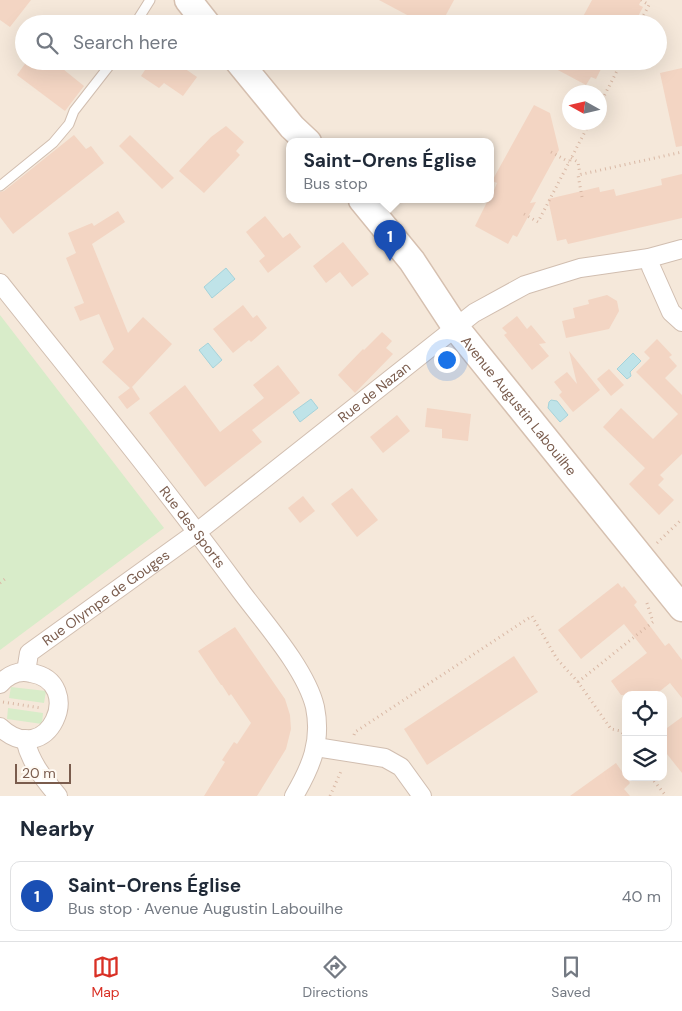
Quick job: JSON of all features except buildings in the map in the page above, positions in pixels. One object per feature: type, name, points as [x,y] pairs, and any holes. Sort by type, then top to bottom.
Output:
[{"type":"street","points":[[188,0],[200,15]]},
{"type":"street","points":[[245,70],[292,128],[303,138]]},
{"type":"street","name":"Avenue Augustin Labouilhe","points":[[364,203],[412,261],[456,328],[682,608]]},
{"type":"street","name":"Rue de Nazan","points":[[197,532],[474,313],[525,285],[580,268],[649,258],[682,249]]},
{"type":"street","points":[[649,258],[651,267],[671,312],[682,322]]},
{"type":"street","name":"Rue des Sports","points":[[0,283],[197,532],[302,675],[314,706],[317,727],[316,747],[308,771],[294,796]]},
{"type":"street","name":"Rue Olympe de Gouges","points":[[26,672],[29,653],[197,532]]},
{"type":"street","points":[[0,684],[8,677],[26,672],[36,673],[51,684],[59,701],[59,711],[51,728],[35,738],[16,738],[0,726]]},
{"type":"street","points":[[25,739],[28,751],[37,770],[58,796]]},
{"type":"street","points":[[316,747],[385,758],[401,767],[422,796]]},
{"type":"lane","points":[[141,15],[150,0]]},
{"type":"lane","points":[[0,186],[54,143],[69,124],[74,111],[106,70]]},
{"type":"path","points":[[641,0],[649,4],[644,15]]},
{"type":"path","points":[[607,90],[617,70]]},
{"type":"path","points":[[524,214],[538,222],[586,130]]},
{"type":"path","points":[[551,152],[578,162],[582,197]]},
{"type":"path","points":[[580,174],[682,152]]},
{"type":"path","points":[[665,536],[682,519]]},
{"type":"path","points":[[578,682],[653,622],[641,585],[652,571]]},
{"type":"path","points":[[0,583],[5,579]]},
{"type":"path","points":[[330,796],[350,752],[355,732],[532,616],[557,659],[578,682],[611,729],[620,731],[625,736]]},
{"type":"path","points":[[0,701],[59,711]]},
{"type":"path","points":[[654,781],[666,796]]},
{"type":"shaded area","points":[[0,0],[682,0],[682,796],[0,796]]},
{"type":"green space","points":[[0,315],[164,528],[0,650]]},
{"type":"green space","points":[[11,687],[46,691],[44,703],[9,698]]},
{"type":"green space","points":[[8,708],[43,713],[42,724],[7,719]]},
{"type":"water","points":[[226,268],[235,279],[212,298],[204,287]]},
{"type":"water","points":[[208,343],[222,360],[213,368],[199,350]]},
{"type":"water","points":[[633,353],[641,361],[630,372],[631,376],[627,379],[617,369]]},
{"type":"water","points":[[311,399],[318,408],[300,422],[293,412]]},
{"type":"water","points":[[551,400],[557,401],[568,415],[560,422],[548,408]]},
{"type":"place","name":"Saint-Orens Église","points":[[390,261]]}]
